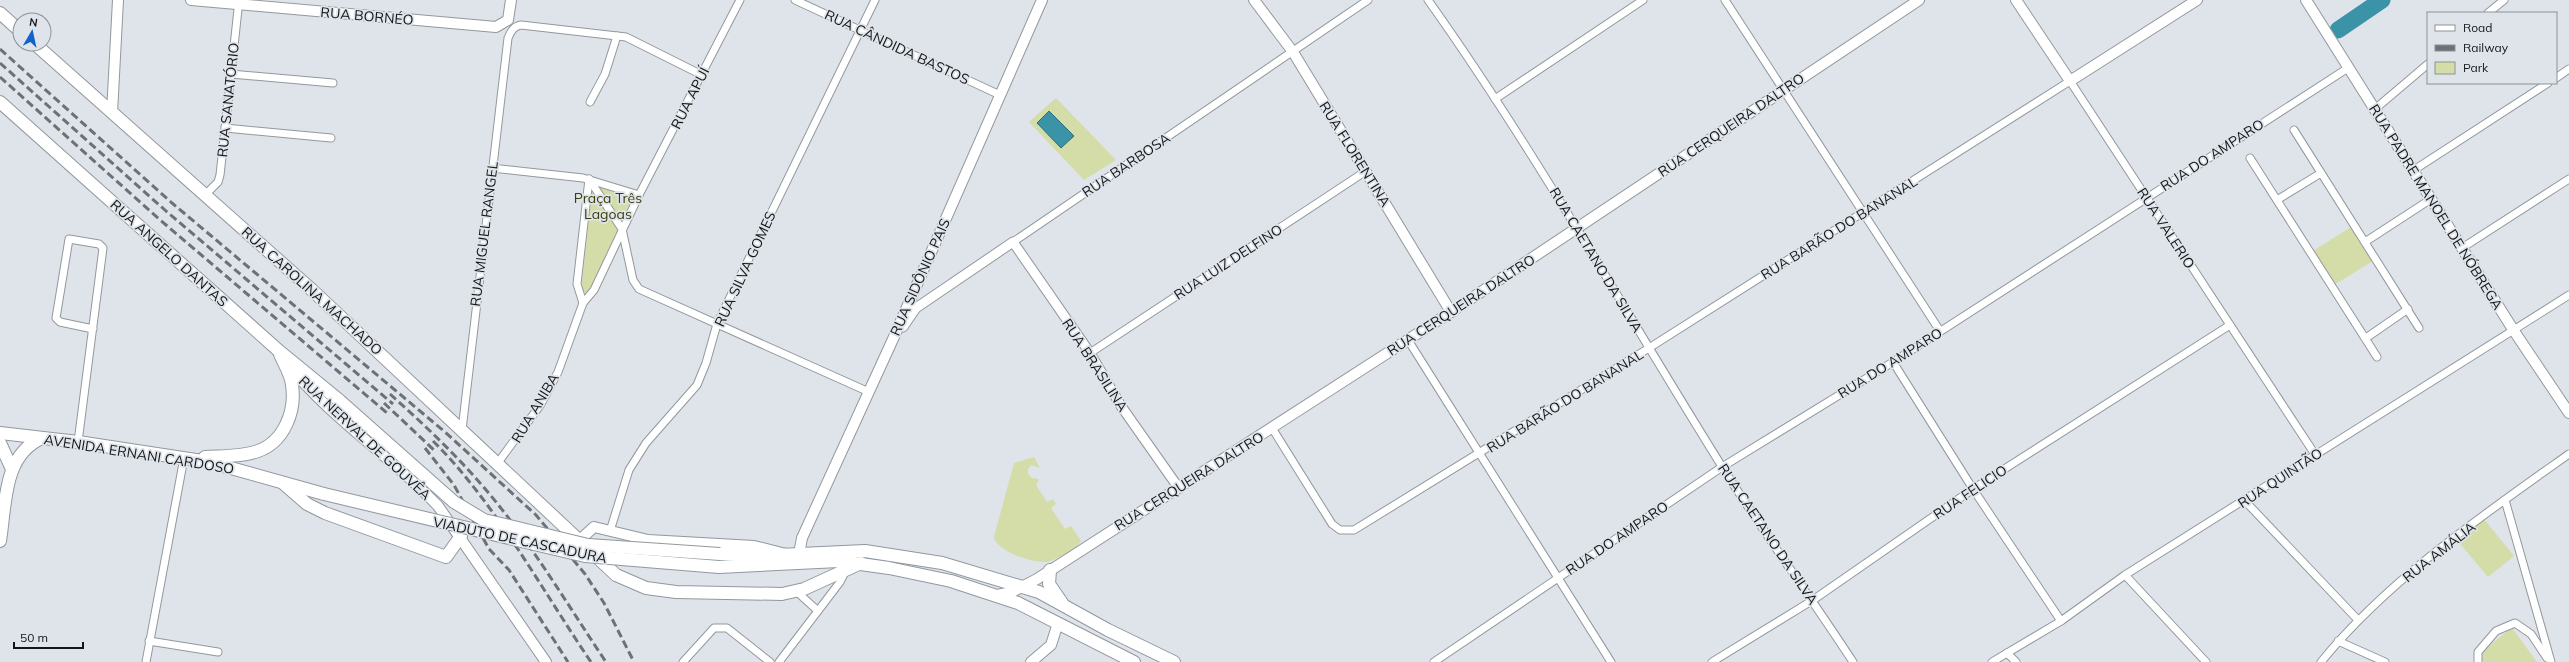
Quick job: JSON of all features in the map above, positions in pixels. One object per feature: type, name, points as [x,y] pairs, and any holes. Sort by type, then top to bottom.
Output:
[{"type":"main road","points":[[112,113],[118,0]]},
{"type":"main road","name":"RUA BORNÉO","points":[[191,0],[496,27]]},
{"type":"main road","points":[[496,27],[506,22],[510,11],[511,0]]},
{"type":"main road","name":"RUA SIDÔNIO PAIS","points":[[793,554],[802,538],[893,339],[1042,0]]},
{"type":"main road","name":"RUA FLORENTINA","points":[[1254,0],[1293,52],[1451,312]]},
{"type":"main road","name":"RUA CERQUEIRA DALTRO","points":[[997,595],[1012,592],[1024,586],[1272,428],[1578,228],[1783,89],[1919,0]]},
{"type":"main road","name":"RUA VALERIO","points":[[2016,0],[2070,82]]},
{"type":"main road","name":"RUA BARÃO DO BANANAL","points":[[2070,82],[2197,0]]},
{"type":"main road","name":"RUA PADRE MANOEL DE NÓBREGA","points":[[2306,0],[2514,331],[2569,413]]},
{"type":"main road","points":[[0,13],[12,24]]},
{"type":"main road","name":"RUA CAROLINA MACHADO","points":[[44,52],[312,290],[462,430],[582,545],[616,575],[646,588],[676,592],[782,594],[796,591],[861,563]]},
{"type":"main road","name":"RUA ANGELO DANTAS","points":[[0,102],[279,351],[340,401]]},
{"type":"main road","points":[[184,458],[237,456],[256,452],[276,439],[288,421],[293,395],[290,376],[279,351]]},
{"type":"main road","name":"RUA NERVAL DE GOUVÊA","points":[[279,351],[319,399],[422,489],[448,518],[546,662]]},
{"type":"main road","name":"VIADUTO DE CASCADURA","points":[[340,401],[454,502],[484,520],[588,545],[720,554],[793,554],[847,550],[882,552],[942,563],[1024,586],[1062,604],[1108,630],[1174,662]]},
{"type":"main road","name":"AVENIDA ERNANI CARDOSO","points":[[0,433],[78,442],[184,458],[232,468],[324,494]]},
{"type":"main road","points":[[0,541],[12,467],[22,451],[42,438]]},
{"type":"main road","points":[[0,443],[12,467]]},
{"type":"main road","points":[[283,483],[307,504],[326,513],[446,557],[461,536]]},
{"type":"main road","name":"VIADUTO DE CASCADURA","points":[[324,494],[585,556],[719,567],[839,561],[861,563],[951,581],[997,595],[1058,623],[1134,662]]},
{"type":"main road","points":[[582,545],[583,537],[591,528],[648,540],[770,548],[793,554]]},
{"type":"main road","points":[[1050,570],[1050,584],[1062,604]]},
{"type":"main road","points":[[1031,662],[1050,645],[1058,623]]},
{"type":"street","name":"RUA APUÍ","points":[[639,195],[740,0]]},
{"type":"street","name":"RUA CÂNDIDA BASTOS","points":[[795,0],[1000,95]]},
{"type":"street","name":"RUA SILVA GOMES","points":[[610,531],[629,470],[646,443],[697,385],[706,363],[717,324],[875,0]]},
{"type":"street","name":"RUA BARBOSA","points":[[893,339],[916,308],[1368,0]]},
{"type":"street","name":"RUA CAETANO DA SILVA","points":[[1428,0],[1495,99],[1578,228],[1722,467],[1813,600],[1853,662]]},
{"type":"street","points":[[1495,99],[1643,0]]},
{"type":"street","points":[[1725,0],[1940,331]]},
{"type":"street","points":[[2489,12],[2504,0]]},
{"type":"street","name":"RUA SANATÓRIO","points":[[205,195],[218,182],[220,175],[238,3]]},
{"type":"street","points":[[510,11],[522,25]]},
{"type":"street","points":[[496,27],[504,31],[508,38],[515,27],[522,25],[617,36],[639,43],[702,75]]},
{"type":"street","points":[[590,102],[605,74],[617,36]]},
{"type":"street","name":"RUA MIGUEL RANGEL","points":[[462,430],[508,38]]},
{"type":"street","points":[[2375,109],[2427,65]]},
{"type":"street","name":"RUA DO AMPARO","points":[[1434,662],[1722,467],[1893,362],[2146,197],[2348,68]]},
{"type":"street","points":[[2557,77],[2569,69]]},
{"type":"street","points":[[231,74],[333,82]]},
{"type":"street","name":"RUA VALERIO","points":[[2070,82],[2316,456]]},
{"type":"street","name":"RUA BARÃO DO BANANAL","points":[[1272,428],[1335,527],[1345,531],[1354,530],[1480,454],[2070,82]]},
{"type":"street","points":[[2414,170],[2546,84]]},
{"type":"street","points":[[225,128],[331,138]]},
{"type":"street","points":[[2294,130],[2419,328]]},
{"type":"street","points":[[2250,158],[2377,357]]},
{"type":"street","points":[[492,168],[589,179],[639,195],[594,290],[583,303]]},
{"type":"street","name":"RUA LUIZ DELFINO","points":[[1090,353],[1366,170]]},
{"type":"street","points":[[2277,200],[2321,173]]},
{"type":"street","points":[[589,179],[622,229],[633,280],[639,289],[869,392]]},
{"type":"street","points":[[583,303],[577,284],[589,179]]},
{"type":"street","points":[[2462,248],[2569,179]]},
{"type":"street","points":[[2365,242],[2432,199]]},
{"type":"street","points":[[78,442],[93,329],[103,246],[69,239],[56,318],[60,322],[93,329]]},
{"type":"street","name":"RUA BRASILINA","points":[[1013,242],[1090,353],[1121,406],[1178,487]]},
{"type":"street","name":"RUA QUINTÃO","points":[[1992,662],[2061,621],[2125,575],[2245,501],[2569,295]]},
{"type":"street","name":"RUA ANIBA","points":[[497,464],[513,445],[550,387],[583,303]]},
{"type":"street","points":[[2366,338],[2408,309]]},
{"type":"street","name":"RUA FELICIO","points":[[1712,662],[1813,600],[1973,489],[2230,325]]},
{"type":"street","points":[[1408,340],[1611,662]]},
{"type":"street","points":[[1893,362],[1973,489],[2061,621]]},
{"type":"street","name":"RUA AMÁLIA","points":[[2321,662],[2358,620],[2410,574],[2505,500],[2569,454]]},
{"type":"street","points":[[146,662],[184,458]]},
{"type":"street","points":[[2505,500],[2550,662]]},
{"type":"street","points":[[2245,501],[2358,620]]},
{"type":"street","points":[[779,662],[840,582],[846,570]]},
{"type":"street","points":[[2125,575],[2206,662]]},
{"type":"street","points":[[796,591],[818,611]]},
{"type":"street","points":[[2478,662],[2478,652],[2496,631],[2515,624],[2531,634],[2550,662]]},
{"type":"street","points":[[683,662],[714,628],[718,626],[727,628],[770,662]]},
{"type":"street","points":[[149,641],[218,652]]},
{"type":"street","points":[[2338,641],[2385,662]]},
{"type":"street","points":[[2007,653],[2016,662]]},
{"type":"green space","points":[[1056,98],[1116,160],[1084,180],[1029,122]]},
{"type":"green space","name":"Praça Três Lagoas","points":[[605,185],[627,196],[630,202],[589,293],[581,291],[592,193]]},
{"type":"green space","points":[[2351,227],[2373,261],[2334,285],[2313,251]]},
{"type":"green space","points":[[1034,457],[1040,468],[1031,465],[1028,469],[1028,474],[1032,478],[1039,479],[1036,485],[1047,502],[1053,499],[1056,504],[1051,508],[1065,529],[1071,526],[1081,541],[1066,554],[1047,562],[1033,561],[1016,556],[1002,547],[994,537],[1014,463]]},
{"type":"green space","points":[[2483,518],[2514,556],[2488,577],[2457,540]]},
{"type":"green space","points":[[2512,628],[2537,662],[2484,662],[2478,654]]},
{"type":"water","points":[[1049,111],[1074,136],[1061,148],[1037,123]]},
{"type":"waterway","points":[[2338,30],[2382,0]]},
{"type":"railway","points":[[0,49],[172,203],[445,432],[536,515],[585,574],[604,603],[634,662]]},
{"type":"railway","points":[[0,63],[166,211],[393,404]]},
{"type":"railway","points":[[0,77],[159,219],[387,413]]},
{"type":"railway","points":[[390,394],[447,448],[500,507],[541,564],[606,662]]},
{"type":"railway","points":[[384,403],[435,451]]},
{"type":"railway","points":[[433,441],[477,491],[497,518],[591,662]]},
{"type":"railway","points":[[425,448],[454,485],[489,549],[509,570],[568,662]]}]
